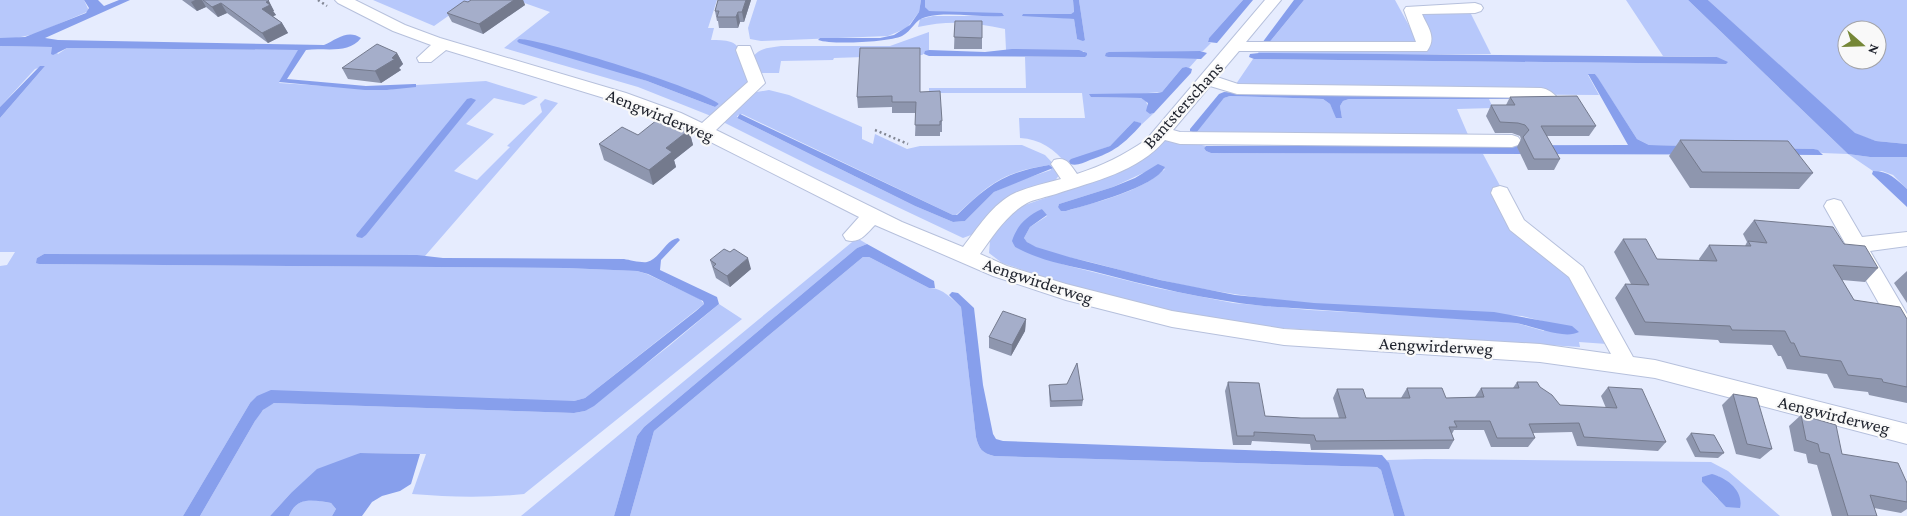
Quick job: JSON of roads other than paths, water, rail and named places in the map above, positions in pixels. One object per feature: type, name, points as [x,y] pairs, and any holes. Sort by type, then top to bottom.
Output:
[{"type":"street","name":"Bantsterschans","points":[[994,220],[1009,205],[1021,198],[1112,169],[1128,161],[1163,133],[1274,0]]},
{"type":"street","name":"Aengwirderweg","points":[[337,4],[399,28],[450,41],[620,97],[704,131],[873,216],[966,258],[1066,292],[1141,312],[1229,329],[1284,337],[1531,352],[1655,369],[1907,434]]},
{"type":"street","points":[[1237,44],[1244,47],[1421,47],[1424,43],[1424,38],[1412,10],[1475,8]]},
{"type":"street","points":[[425,58],[450,41]]},
{"type":"street","points":[[704,131],[765,82],[756,77],[747,52]]},
{"type":"street","points":[[1207,80],[1236,89],[1541,93],[1550,100]]},
{"type":"street","points":[[1163,133],[1180,138],[1512,141]]},
{"type":"street","points":[[1060,164],[1073,182]]},
{"type":"street","points":[[1500,193],[1517,225],[1576,272],[1622,354],[1624,364]]},
{"type":"street","points":[[1834,206],[1907,333]]},
{"type":"street","points":[[853,235],[873,216]]},
{"type":"street","name":"Aengwirderweg","points":[[966,258],[994,220]]},
{"type":"street","points":[[1857,245],[1907,239]]}]
